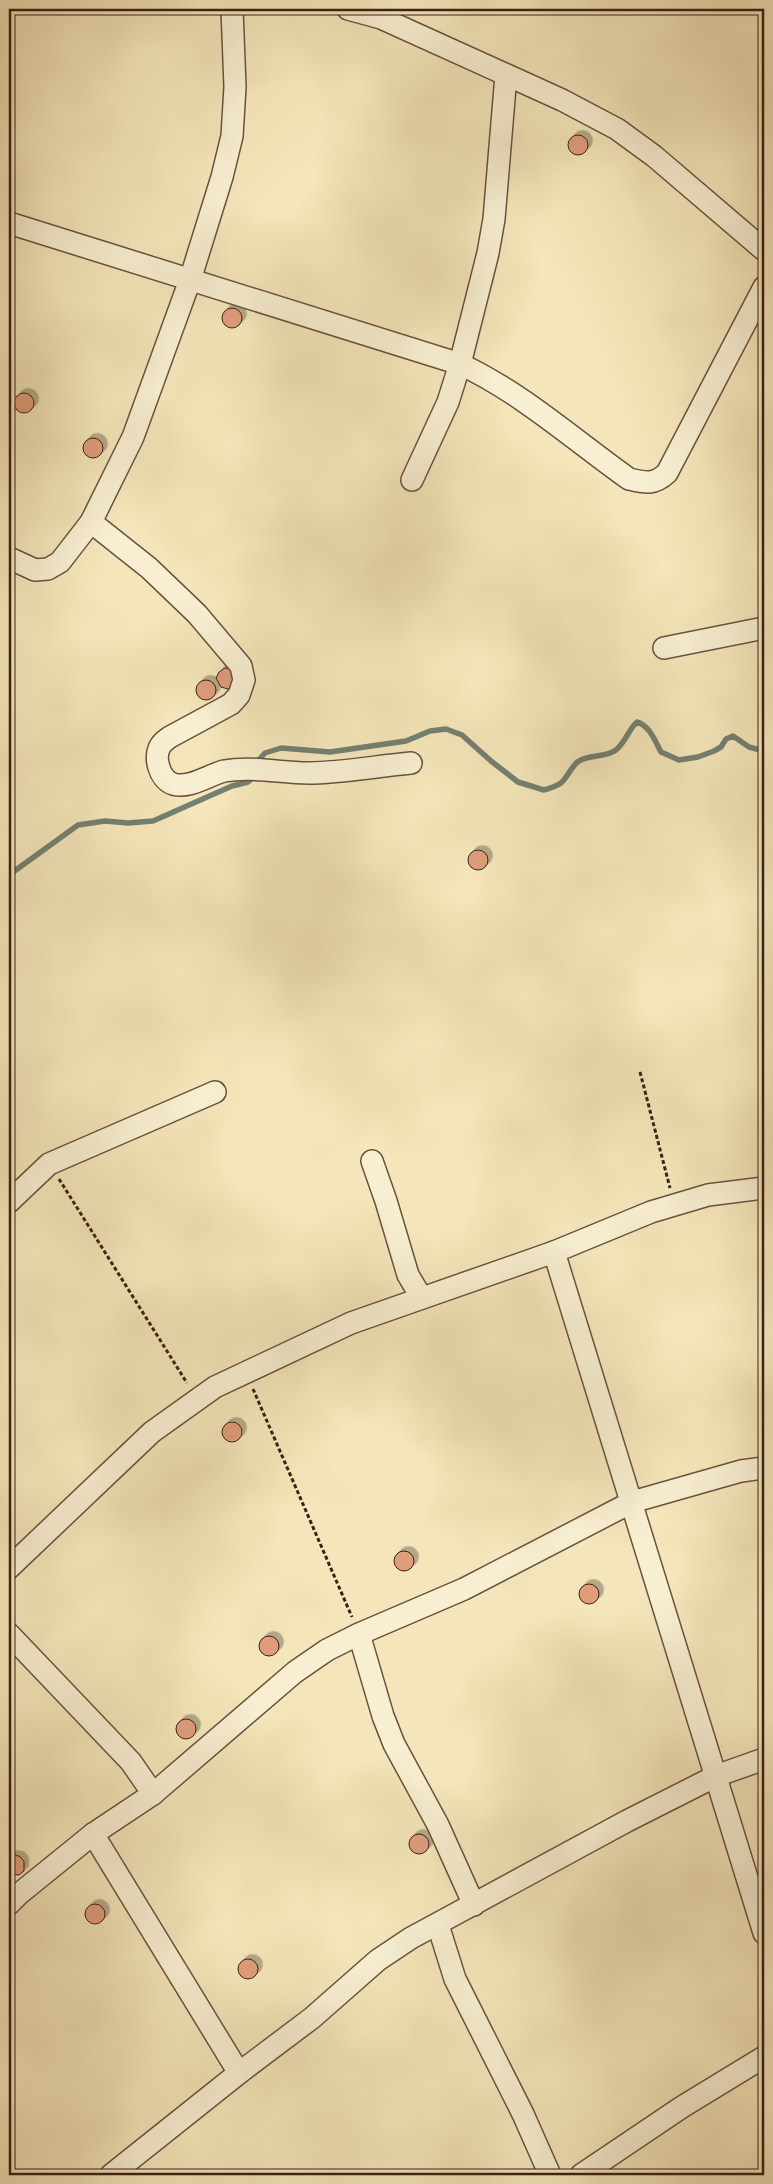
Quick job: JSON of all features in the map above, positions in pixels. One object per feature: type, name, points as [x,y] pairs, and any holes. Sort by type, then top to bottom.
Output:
[{"type":"street","points":[[9,558],[35,570],[48,569],[60,562],[91,522],[133,437],[190,280],[222,177],[232,136],[235,87],[232,9]]},
{"type":"street","points":[[348,9],[381,18],[562,100],[618,129],[654,156],[764,250]]},
{"type":"street","points":[[412,480],[448,402],[460,364],[488,254],[494,219],[506,75]]},
{"type":"street","points":[[9,222],[460,364],[479,373],[530,405],[630,479],[648,484],[659,480],[667,473],[764,287]]},
{"type":"street","points":[[91,522],[149,568],[197,614],[241,666],[244,680],[239,695],[231,704],[170,737],[161,744],[158,760],[160,770],[165,779],[173,784],[184,785],[207,776],[238,770],[310,773],[411,763]]},
{"type":"street","points":[[664,648],[764,628]]},
{"type":"street","points":[[9,1202],[50,1164],[216,1092]]},
{"type":"street","points":[[372,1161],[408,1275],[420,1297]]},
{"type":"street","points":[[9,1568],[152,1432],[215,1388],[351,1322],[554,1252],[651,1212],[708,1196],[764,1188]]},
{"type":"street","points":[[554,1252],[764,1933]]},
{"type":"street","points":[[9,1904],[25,1888],[94,1834],[152,1794],[295,1672],[327,1650],[359,1634],[464,1589],[632,1502],[741,1471],[764,1468]]},
{"type":"street","points":[[9,1634],[131,1762],[152,1794]]},
{"type":"street","points":[[359,1634],[383,1716],[394,1744],[438,1825],[474,1905]]},
{"type":"street","points":[[111,2175],[239,2073],[312,2018],[378,1960],[411,1938],[627,1821],[716,1776],[764,1759]]},
{"type":"street","points":[[94,1834],[239,2073]]},
{"type":"street","points":[[438,1925],[455,1978],[524,2114],[550,2175]]},
{"type":"street","points":[[581,2175],[682,2108],[764,2057]]},
{"type":"path","points":[[640,1072],[674,1205]]},
{"type":"path","points":[[50,1164],[198,1400]]},
{"type":"path","points":[[246,1373],[359,1634]]},
{"type":"building","points":[[574,135],[582,135],[588,141],[588,149],[582,155],[574,155],[568,149],[568,141]]},
{"type":"building","points":[[228,308],[236,308],[242,314],[242,322],[236,328],[228,328],[222,322],[222,314]]},
{"type":"building","points":[[20,393],[28,393],[34,399],[34,407],[28,413],[20,413],[14,407],[14,399]]},
{"type":"building","points":[[89,438],[97,438],[103,444],[103,452],[97,458],[89,458],[83,452],[83,444]]},
{"type":"building","points":[[225,668],[232,669],[234,686],[228,689],[221,687],[216,678],[219,672]]},
{"type":"building","points":[[202,680],[210,680],[216,686],[216,694],[210,700],[202,700],[196,694],[196,686]]},
{"type":"building","points":[[474,850],[482,850],[488,856],[488,864],[482,870],[474,870],[468,864],[468,856]]},
{"type":"building","points":[[228,1422],[236,1422],[242,1428],[242,1436],[236,1442],[228,1442],[222,1436],[222,1428]]},
{"type":"building","points":[[400,1551],[408,1551],[414,1557],[414,1565],[408,1571],[400,1571],[394,1565],[394,1557]]},
{"type":"building","points":[[585,1584],[593,1584],[599,1590],[599,1598],[593,1604],[585,1604],[579,1598],[579,1590]]},
{"type":"building","points":[[265,1636],[273,1636],[279,1642],[279,1650],[273,1656],[265,1656],[259,1650],[259,1642]]},
{"type":"building","points":[[182,1719],[190,1719],[196,1725],[196,1733],[190,1739],[182,1739],[176,1733],[176,1725]]},
{"type":"building","points":[[415,1834],[423,1834],[429,1840],[429,1848],[423,1854],[415,1854],[409,1848],[409,1840]]},
{"type":"building","points":[[12,1855],[19,1856],[24,1861],[24,1871],[19,1875],[9,1874],[9,1857]]},
{"type":"building","points":[[91,1904],[99,1904],[105,1910],[105,1918],[99,1924],[91,1924],[85,1918],[85,1910]]},
{"type":"building","points":[[244,1959],[252,1959],[258,1965],[258,1973],[252,1979],[244,1979],[238,1973],[238,1965]]},
{"type":"waterway","points":[[258,761],[265,753],[281,748],[330,752],[406,741],[430,731],[446,729],[462,735],[518,782],[544,790],[554,787],[564,780],[579,761],[616,750],[637,722],[649,730],[661,752],[679,760],[698,757],[714,751],[721,747],[726,739],[733,736],[749,747],[764,751]]},
{"type":"waterway","points":[[9,875],[78,825],[105,821],[128,823],[153,821],[232,786],[248,782],[255,776]]}]
